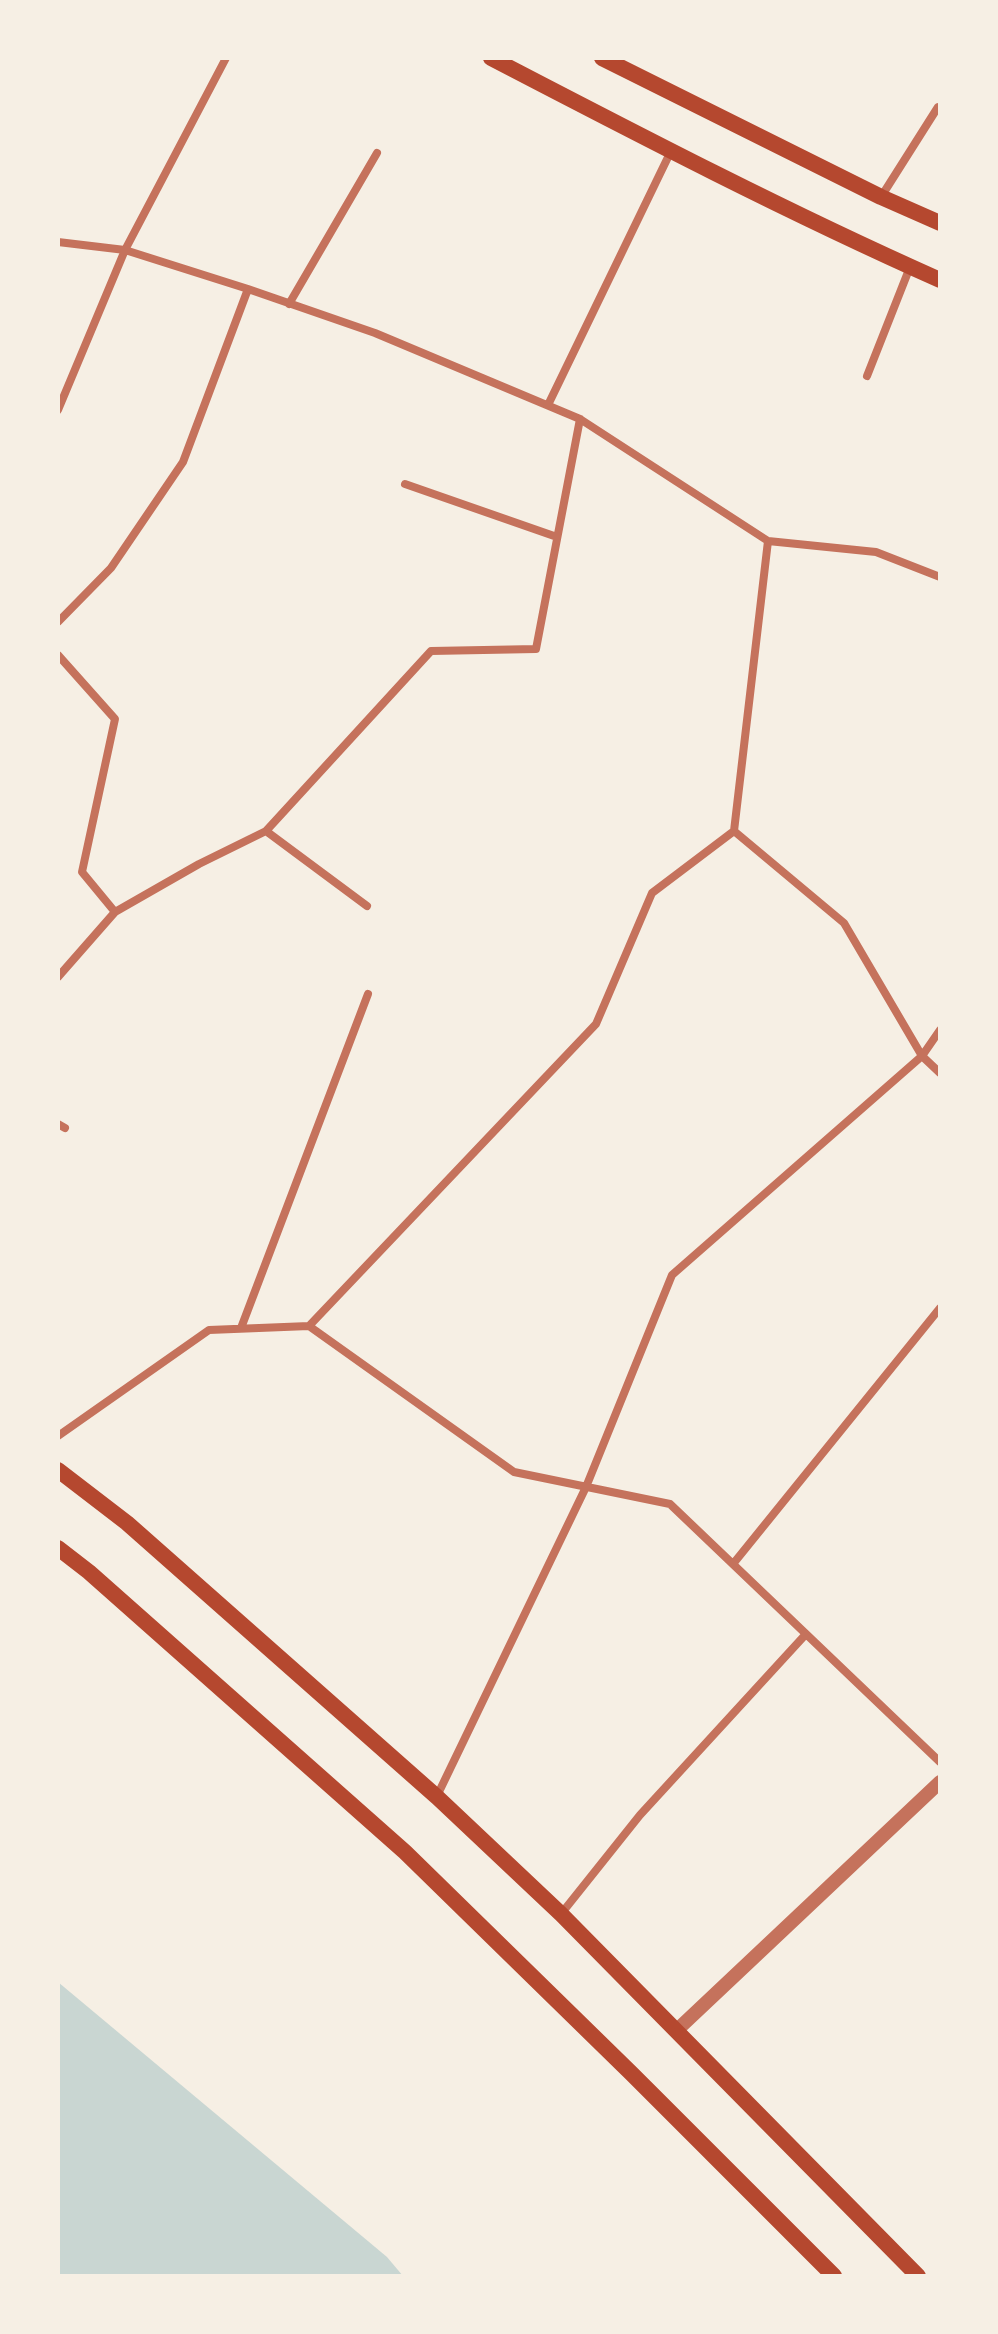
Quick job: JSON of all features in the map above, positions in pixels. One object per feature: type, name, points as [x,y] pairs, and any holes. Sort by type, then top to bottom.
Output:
[{"type":"main road","points":[[491,58],[671,151],[940,280]]},
{"type":"main road","points":[[602,58],[881,197],[940,223]]},
{"type":"main road","points":[[58,1470],[127,1523],[437,1797],[561,1914],[918,2276]]},
{"type":"main road","points":[[58,1548],[405,1852],[834,2276]]},
{"type":"street","points":[[58,410],[125,250],[226,58]]},
{"type":"street","points":[[881,197],[939,106]]},
{"type":"street","points":[[548,405],[671,151]]},
{"type":"street","points":[[289,304],[377,153]]},
{"type":"street","points":[[58,242],[125,250],[375,333],[580,419],[768,541],[876,552],[940,577]]},
{"type":"street","points":[[867,376],[910,267]]},
{"type":"street","points":[[58,622],[111,568],[183,462],[248,289]]},
{"type":"street","points":[[58,977],[115,912],[199,864],[266,831],[431,651],[536,649],[580,419]]},
{"type":"street","points":[[405,484],[557,537]]},
{"type":"street","points":[[309,1326],[596,1024],[652,893],[734,831],[768,541]]},
{"type":"street","points":[[58,655],[115,719],[82,872],[115,912]]},
{"type":"street","points":[[266,831],[367,906]]},
{"type":"street","points":[[734,831],[844,923],[922,1056],[940,1073]]},
{"type":"street","points":[[241,1328],[368,994]]},
{"type":"street","points":[[437,1797],[586,1487],[672,1275],[922,1056],[940,1030]]},
{"type":"street","points":[[733,1564],[940,1308]]},
{"type":"street","points":[[58,1436],[209,1330],[309,1326],[514,1472],[670,1504],[940,1762]]},
{"type":"street","points":[[561,1914],[640,1815],[806,1634]]},
{"type":"street","points":[[677,2030],[940,1782]]},
{"type":"shaded area","points":[[58,1982],[387,2257],[403,2276],[58,2276]]}]
